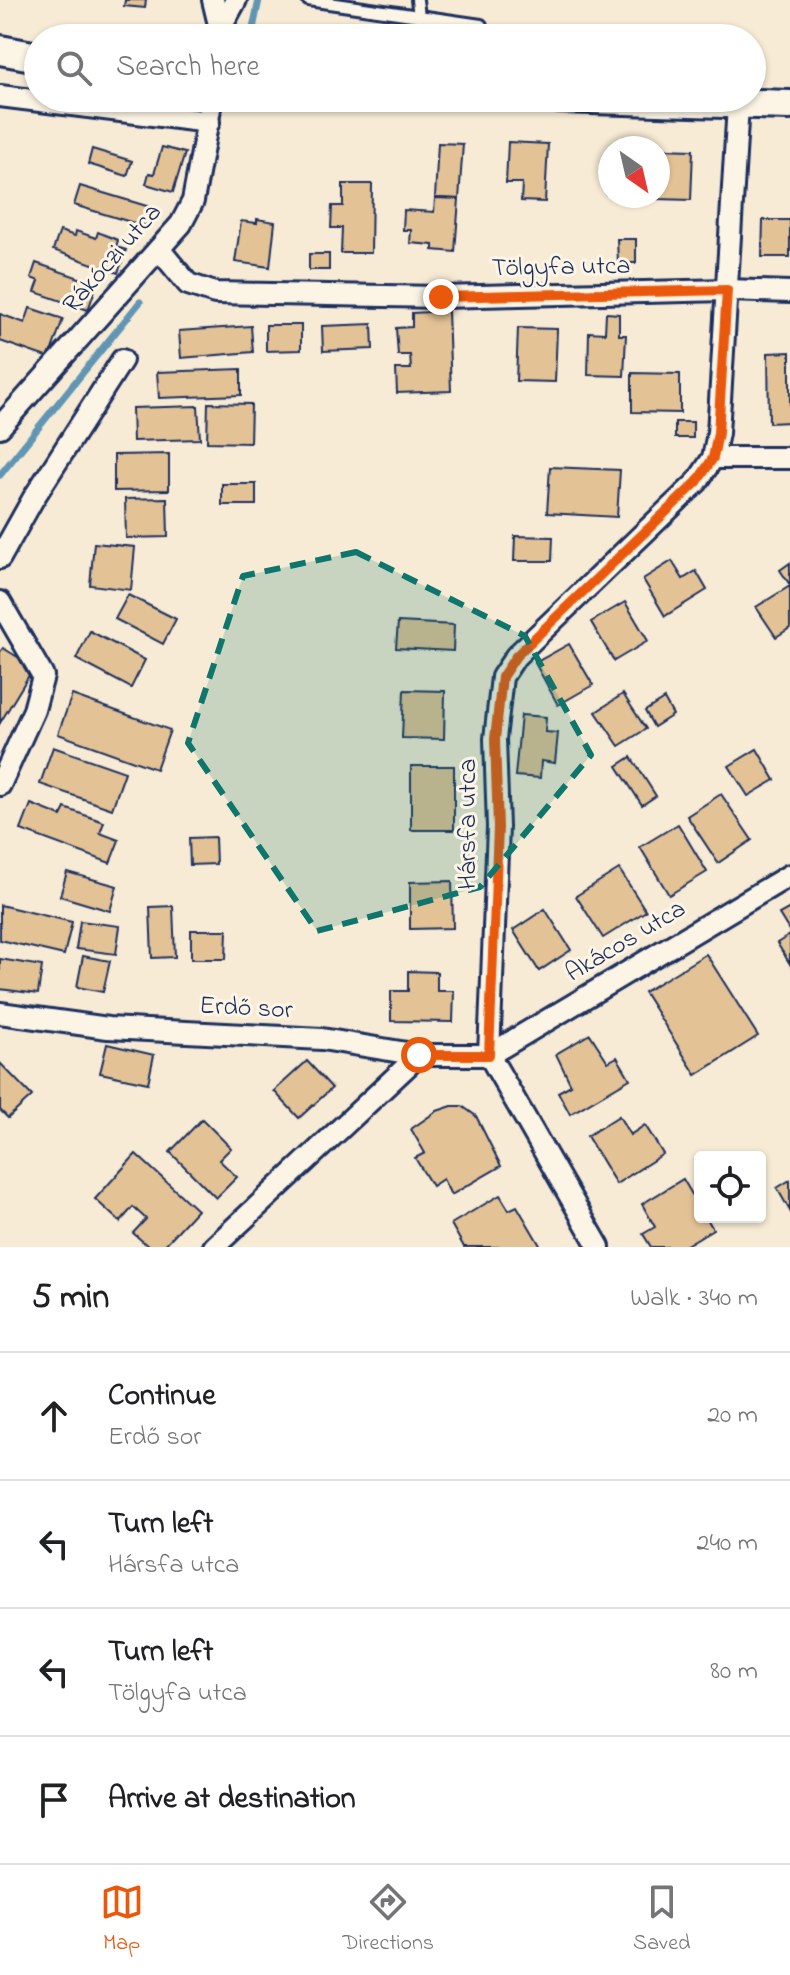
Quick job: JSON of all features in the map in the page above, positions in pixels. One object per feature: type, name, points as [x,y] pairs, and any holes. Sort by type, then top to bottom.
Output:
[{"type":"main road","points":[[0,50],[24,54]]},
{"type":"main road","points":[[766,105],[790,105]]},
{"type":"street","points":[[213,0],[217,24]]},
{"type":"street","points":[[224,24],[236,0]]},
{"type":"street","points":[[0,96],[24,99]]},
{"type":"street","points":[[129,112],[209,122]]},
{"type":"street","name":"Rákóczi utca","points":[[0,427],[181,224],[193,201],[210,112]]},
{"type":"street","name":"Hársfa utca","points":[[489,1055],[498,827],[495,739],[502,677],[516,656],[697,482],[713,458],[718,433],[738,112]]},
{"type":"street","name":"Tölgyfa utca","points":[[159,249],[188,284],[215,293],[441,297],[727,290],[790,292]]},
{"type":"street","points":[[0,558],[33,499],[122,360]]},
{"type":"street","points":[[713,458],[790,458]]},
{"type":"street","points":[[0,602],[43,676],[34,710],[0,785]]},
{"type":"street","name":"Akácos utca","points":[[489,1055],[790,875]]},
{"type":"street","name":"Erdő sor","points":[[0,1013],[108,1028],[322,1039],[419,1055],[489,1055]]},
{"type":"street","points":[[214,1247],[419,1055]]},
{"type":"street","points":[[489,1055],[599,1247]]},
{"type":"lane","points":[[308,0],[474,24]]},
{"type":"lane","points":[[417,0],[419,16]]},
{"type":"highlighted area","points":[[356,552],[525,636],[591,755],[480,887],[317,931],[188,743],[243,576]]},
{"type":"building","points":[[125,0],[146,0],[145,8],[124,6]]},
{"type":"building","points":[[508,142],[548,144],[545,202],[521,201],[522,183],[506,183]]},
{"type":"building","points":[[438,143],[463,144],[459,199],[435,198]]},
{"type":"building","points":[[162,147],[185,153],[173,192],[146,184],[149,173],[154,174]]},
{"type":"building","points":[[92,149],[132,161],[127,176],[88,164]]},
{"type":"building","points":[[670,149],[693,150],[691,200],[670,199]]},
{"type":"building","points":[[343,184],[372,184],[371,253],[341,253],[342,228],[331,228],[332,206],[343,206]]},
{"type":"building","points":[[80,186],[150,207],[144,226],[74,205]]},
{"type":"building","points":[[435,198],[459,199],[455,252],[433,250],[433,245],[410,243],[411,230],[403,230],[404,210],[434,212]]},
{"type":"building","points":[[257,219],[275,222],[270,267],[235,262],[241,221],[257,223]]},
{"type":"building","points":[[763,220],[790,220],[790,257],[762,257]]},
{"type":"building","points":[[60,231],[75,236],[76,231],[96,238],[98,232],[118,240],[116,247],[126,250],[118,273],[53,250]]},
{"type":"building","points":[[617,239],[636,239],[636,263],[618,263]]},
{"type":"building","points":[[309,254],[329,254],[329,270],[309,270]]},
{"type":"building","points":[[36,263],[97,284],[88,310],[35,292],[39,281],[31,278]]},
{"type":"building","points":[[30,308],[63,319],[49,358],[0,341],[0,314],[25,323]]},
{"type":"building","points":[[448,311],[451,391],[397,393],[396,369],[411,369],[410,355],[398,355],[396,328],[412,327],[412,313]]},
{"type":"building","points":[[606,313],[619,314],[619,335],[626,335],[624,376],[588,375],[589,332],[605,333]]},
{"type":"building","points":[[372,324],[373,349],[323,351],[322,326]]},
{"type":"building","points":[[266,325],[301,325],[301,350],[266,351]]},
{"type":"building","points":[[251,326],[253,352],[181,358],[179,331]]},
{"type":"building","points":[[518,328],[557,329],[555,382],[516,381]]},
{"type":"building","points":[[790,352],[790,422],[769,423],[768,353]]},
{"type":"building","points":[[241,369],[241,395],[159,398],[157,372]]},
{"type":"building","points":[[632,373],[680,374],[680,413],[632,412]]},
{"type":"building","points":[[208,403],[251,404],[250,443],[207,442]]},
{"type":"building","points":[[198,406],[200,439],[133,441],[132,408]]},
{"type":"building","points":[[675,422],[693,422],[693,438],[675,438]]},
{"type":"building","points":[[169,454],[169,490],[114,491],[114,455]]},
{"type":"building","points":[[550,467],[620,470],[617,517],[547,513]]},
{"type":"building","points":[[222,484],[256,484],[256,505],[222,505]]},
{"type":"building","points":[[167,498],[168,537],[126,538],[125,499]]},
{"type":"building","points":[[515,536],[553,537],[552,561],[514,561]]},
{"type":"building","points":[[94,543],[135,547],[131,590],[90,585]]},
{"type":"building","points":[[672,561],[683,579],[696,571],[707,590],[665,616],[643,579]]},
{"type":"building","points":[[790,563],[790,585],[780,570]]},
{"type":"building","points":[[790,586],[790,628],[776,637],[756,607]]},
{"type":"building","points":[[128,595],[176,619],[163,644],[115,619]]},
{"type":"building","points":[[625,602],[648,641],[614,661],[591,622]]},
{"type":"building","points":[[398,622],[454,625],[453,651],[396,648]]},
{"type":"building","points":[[90,631],[145,660],[131,688],[76,659]]},
{"type":"building","points":[[569,644],[593,685],[558,705],[535,663]]},
{"type":"building","points":[[3,648],[34,667],[0,723],[0,652]]},
{"type":"building","points":[[404,690],[445,691],[444,739],[402,738]]},
{"type":"building","points":[[623,694],[646,729],[619,746],[596,712]]},
{"type":"building","points":[[72,695],[170,730],[156,769],[58,734]]},
{"type":"building","points":[[664,699],[673,715],[654,727],[645,711]]},
{"type":"building","points":[[521,715],[546,717],[545,732],[558,733],[555,763],[541,761],[540,778],[515,776]]},
{"type":"building","points":[[53,747],[125,772],[112,809],[40,784]]},
{"type":"building","points":[[757,749],[775,780],[748,796],[729,766]]},
{"type":"building","points":[[631,757],[656,796],[642,805],[617,766]]},
{"type":"building","points":[[411,766],[454,766],[454,830],[411,830]]},
{"type":"building","points":[[721,794],[752,840],[718,863],[687,816]]},
{"type":"building","points":[[31,804],[61,816],[65,808],[104,822],[100,833],[119,840],[110,863],[21,830]]},
{"type":"building","points":[[678,824],[707,872],[669,895],[640,847]]},
{"type":"building","points":[[215,837],[216,864],[190,865],[189,838]]},
{"type":"building","points":[[619,869],[646,911],[603,938],[576,896]]},
{"type":"building","points":[[67,872],[117,886],[110,911],[60,896]]},
{"type":"building","points":[[452,881],[453,928],[410,929],[410,882]]},
{"type":"building","points":[[0,905],[72,922],[64,955],[0,940]]},
{"type":"building","points":[[173,906],[175,957],[152,958],[150,907]]},
{"type":"building","points":[[790,908],[790,932],[779,914]]},
{"type":"building","points":[[545,909],[571,950],[539,971],[513,930]]},
{"type":"building","points":[[80,921],[120,926],[116,954],[76,949]]},
{"type":"building","points":[[191,930],[227,930],[226,959],[191,959]]},
{"type":"building","points":[[790,935],[790,964],[777,943]]},
{"type":"building","points":[[706,954],[758,1036],[696,1075],[644,992]]},
{"type":"building","points":[[83,956],[110,961],[103,992],[77,987]]},
{"type":"building","points":[[0,959],[42,966],[38,994],[0,989]]},
{"type":"building","points":[[408,971],[437,972],[437,991],[454,991],[453,1022],[391,1021],[391,991],[408,991]]},
{"type":"building","points":[[590,1034],[608,1062],[617,1057],[630,1079],[570,1114],[558,1092],[571,1085],[556,1054]]},
{"type":"building","points":[[107,1044],[154,1055],[148,1083],[100,1073]]},
{"type":"building","points":[[307,1061],[332,1088],[299,1118],[274,1091]]},
{"type":"building","points":[[0,1063],[32,1096],[8,1118],[0,1110]]},
{"type":"building","points":[[462,1106],[476,1116],[501,1166],[451,1195],[443,1179],[432,1186],[415,1158],[425,1153],[411,1129],[437,1111]]},
{"type":"building","points":[[619,1116],[630,1135],[645,1125],[663,1154],[616,1184],[587,1136]]},
{"type":"building","points":[[202,1119],[231,1148],[219,1160],[237,1177],[216,1198],[170,1152]]},
{"type":"building","points":[[136,1154],[197,1210],[163,1247],[149,1247],[133,1233],[146,1219],[133,1207],[120,1222],[95,1199]]},
{"type":"building","points":[[683,1179],[694,1198],[694,1223],[710,1223],[713,1229],[683,1247],[651,1247],[643,1234],[655,1227],[642,1204]]},
{"type":"building","points":[[790,1180],[790,1211],[777,1188]]},
{"type":"building","points":[[500,1195],[509,1210],[517,1206],[541,1247],[464,1247],[451,1224]]},
{"type":"waterway","points":[[254,24],[259,0]]},
{"type":"waterway","points":[[0,475],[140,302]]},
{"type":"route","points":[[419,1055],[489,1055],[498,827],[495,739],[502,677],[516,656],[556,621],[697,482],[713,458],[718,433],[727,290],[441,297]]}]
